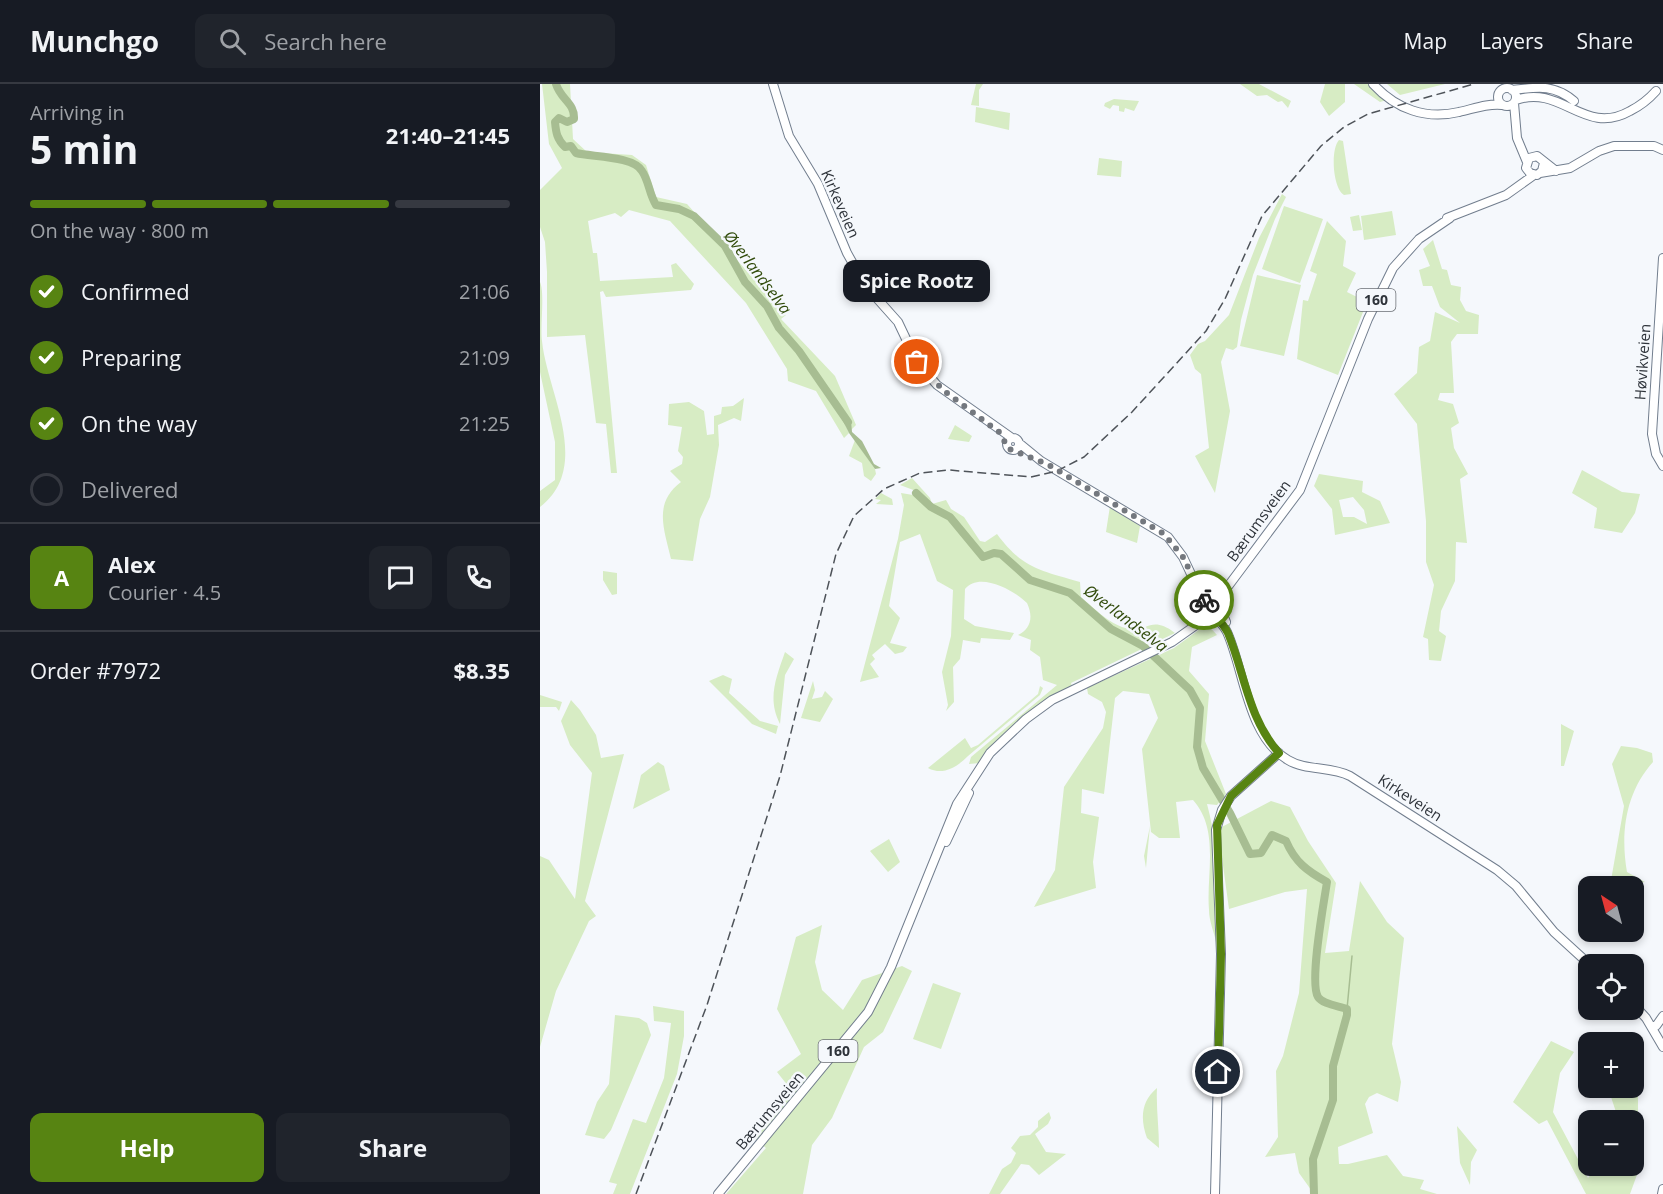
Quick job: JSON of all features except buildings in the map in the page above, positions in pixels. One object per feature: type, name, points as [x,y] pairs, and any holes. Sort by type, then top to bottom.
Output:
[{"type":"main road","name":"Kirkeveien","points":[[773,84],[786,128],[818,184],[853,264],[865,285],[898,322],[924,369],[943,390],[1009,440],[1009,449],[1016,447],[1041,460],[1164,534],[1179,550],[1199,588],[1213,607]]},
{"type":"main road","points":[[1373,84],[1402,106],[1421,114],[1446,115],[1476,108],[1503,106],[1534,93],[1551,93],[1596,117],[1616,117],[1644,103],[1656,91]]},
{"type":"main road","points":[[1476,108],[1497,97],[1502,89],[1552,87],[1568,95],[1584,111]]},
{"type":"main road","points":[[1512,90],[1515,101],[1514,121],[1522,150],[1537,174]]},
{"type":"main road","points":[[1497,97],[1514,121]]},
{"type":"main road","points":[[1537,174],[1570,168],[1599,151],[1618,146],[1654,146],[1663,150]]},
{"type":"main road","points":[[1528,162],[1540,158],[1556,171]]},
{"type":"main road","points":[[1521,184],[1528,162]]},
{"type":"main road","points":[[1537,174],[1544,163]]},
{"type":"main road","name":"Bærumsveien","points":[[718,1194],[868,1012],[889,973],[924,887],[966,797],[1005,739],[1052,700],[1172,642],[1196,624],[1213,607],[1300,490],[1334,405],[1360,327],[1388,270],[1414,238],[1436,223],[1506,195],[1537,174]]},
{"type":"main road","name":"Høvikveien","points":[[1663,258],[1652,426],[1654,450],[1663,466]]},
{"type":"main road","points":[[1213,607],[1227,632],[1251,707],[1264,732],[1279,753],[1235,792],[1218,820],[1216,845],[1221,954],[1215,1194]]},
{"type":"main road","name":"Kirkeveien","points":[[1279,753],[1295,763],[1332,769],[1350,776],[1488,864],[1512,883],[1546,923],[1579,954]]},
{"type":"main road","points":[[1644,1015],[1663,1038]]},
{"type":"main road","points":[[1652,1023],[1663,1016]]},
{"type":"main road","points":[[1652,1023],[1663,1047]]},
{"type":"main road","points":[[1662,1194],[1663,1189]]},
{"type":"shaded area","points":[[542,84],[570,84],[573,139],[587,152],[632,155],[646,165],[656,197],[687,204],[786,315],[781,319],[835,376],[856,425],[851,430],[851,421],[846,414],[842,417],[849,433],[844,438],[816,391],[788,381],[787,369],[746,303],[670,221],[629,210],[621,217],[615,213],[588,221],[593,253],[597,253],[600,281],[673,277],[671,265],[676,263],[694,284],[691,290],[606,297],[603,291],[600,292],[617,473],[611,473],[606,424],[596,423],[585,335],[547,337],[547,272],[545,242],[540,227],[540,190],[562,168],[549,144]]},
{"type":"shaded area","points":[[976,84],[983,84],[979,90],[979,106],[971,105]]},
{"type":"shaded area","points":[[1240,84],[1259,84],[1291,101],[1288,108],[1282,101],[1278,102],[1267,95],[1257,96]]},
{"type":"shaded area","points":[[1325,84],[1345,84],[1345,102],[1329,116],[1320,102]]},
{"type":"shaded area","points":[[1354,84],[1369,84],[1387,100],[1380,102]]},
{"type":"shaded area","points":[[1387,84],[1445,84],[1400,95]]},
{"type":"shaded area","points":[[1114,99],[1139,101],[1134,111],[1125,108],[1124,112],[1119,111],[1119,106],[1113,105],[1110,109],[1104,106],[1105,103]]},
{"type":"shaded area","points":[[976,107],[1010,113],[1009,130],[975,122]]},
{"type":"shaded area","points":[[1339,140],[1343,141],[1351,194],[1344,195],[1340,191],[1335,178],[1334,152]]},
{"type":"shaded area","points":[[1099,158],[1122,161],[1121,177],[1097,175]]},
{"type":"shaded area","points":[[1282,194],[1286,197],[1253,275],[1241,320],[1237,347],[1233,350],[1226,348],[1221,362],[1230,411],[1215,493],[1195,456],[1209,448],[1201,374],[1195,369],[1190,355],[1198,344],[1205,341],[1229,315],[1259,238]]},
{"type":"shaded area","points":[[1284,206],[1323,219],[1300,283],[1262,269]]},
{"type":"shaded area","points":[[1392,211],[1396,235],[1364,240],[1361,216]]},
{"type":"shaded area","points":[[1359,215],[1362,230],[1353,231],[1350,217]]},
{"type":"shaded area","points":[[1327,221],[1346,241],[1343,266],[1356,273],[1347,292],[1367,302],[1338,375],[1297,359],[1303,300],[1308,301],[1317,274],[1310,271]]},
{"type":"shaded area","points":[[1433,240],[1442,269],[1447,270],[1451,285],[1461,287],[1460,300],[1466,311],[1479,315],[1478,334],[1457,334],[1451,342],[1454,393],[1440,393],[1438,400],[1453,404],[1459,423],[1451,428],[1454,448],[1468,474],[1460,479],[1467,543],[1456,542],[1455,581],[1441,611],[1439,631],[1446,636],[1441,661],[1429,660],[1428,639],[1423,637],[1434,585],[1426,562],[1426,521],[1417,424],[1394,394],[1417,373],[1419,347],[1430,341],[1435,312],[1460,323],[1440,307],[1432,286],[1423,286],[1419,270],[1430,266],[1423,249]]},
{"type":"shaded area","points":[[1257,275],[1301,285],[1284,356],[1240,346]]},
{"type":"shaded area","points":[[540,282],[542,341],[563,428],[565,450],[563,471],[556,490],[540,507],[540,491],[555,480],[555,442],[540,372]]},
{"type":"shaded area","points":[[744,398],[741,421],[734,418],[718,425],[719,445],[710,497],[700,519],[693,561],[671,559],[664,527],[664,508],[672,490],[681,482],[670,471],[682,464],[683,457],[678,451],[682,427],[668,425],[669,404],[689,402],[704,411],[707,435],[714,434],[714,416],[721,414],[722,407],[733,406]]},
{"type":"shaded area","points":[[846,414],[851,421],[852,432],[862,441],[874,464],[881,468],[875,469],[849,433],[841,417]]},
{"type":"shaded area","points":[[955,425],[972,436],[969,442],[948,439]]},
{"type":"shaded area","points":[[855,440],[875,469],[876,474],[871,481],[864,476],[862,463],[849,456]]},
{"type":"shaded area","points":[[1582,470],[1622,492],[1640,494],[1635,513],[1622,533],[1594,528],[1597,508],[1572,493]]},
{"type":"shaded area","points":[[1319,474],[1363,481],[1362,492],[1380,501],[1390,523],[1335,535],[1332,509],[1314,486]],"holes":[[[1353,497],[1364,510],[1367,524],[1354,517],[1343,517],[1339,500]]]},
{"type":"shaded area","points":[[912,478],[930,498],[932,504],[946,500],[951,509],[964,517],[980,541],[985,542],[997,534],[1015,555],[1033,567],[1080,582],[1081,597],[1115,624],[1129,629],[1160,625],[1175,633],[1071,683],[1072,686],[1060,692],[980,763],[969,764],[971,757],[1057,685],[1043,680],[1040,657],[1030,650],[1031,640],[1018,635],[1030,622],[1027,603],[996,584],[979,582],[965,589],[964,619],[975,626],[1014,633],[1010,640],[981,638],[980,643],[963,640],[960,659],[953,667],[954,702],[946,711],[948,705],[942,672],[951,636],[953,590],[937,581],[920,534],[900,542],[889,606],[900,618],[890,643],[907,647],[903,652],[895,654],[885,644],[872,655],[875,659],[870,664],[879,677],[860,682],[898,539],[904,505],[901,493],[913,495],[916,491],[900,485]]},
{"type":"shaded area","points":[[881,493],[892,499],[893,505],[876,504],[881,500],[875,499]]},
{"type":"shaded area","points":[[1110,506],[1140,526],[1137,543],[1106,532]]},
{"type":"shaded area","points":[[603,571],[617,573],[617,594],[612,595],[603,580]]},
{"type":"shaded area","points":[[1207,624],[1217,635],[1192,647],[1189,671],[1209,694],[1205,741],[1226,794],[1217,805],[1207,804],[1214,838],[1217,873],[1216,942],[1209,914],[1209,838],[1201,812],[1193,800],[1176,802],[1180,838],[1159,838],[1151,832],[1142,749],[1158,718],[1149,694],[1123,691],[1115,698],[1104,794],[1082,789],[1081,813],[1099,817],[1093,862],[1096,888],[1034,907],[1055,870],[1064,787],[1103,728],[1106,712],[1102,702],[1088,694],[1087,688],[1174,648]]},
{"type":"shaded area","points":[[785,652],[794,659],[785,675],[780,724],[773,697]]},
{"type":"shaded area","points":[[723,675],[732,679],[729,693],[760,721],[778,726],[776,734],[752,724],[709,681]]},
{"type":"shaded area","points":[[813,681],[815,690],[812,699],[822,697],[825,691],[833,699],[820,722],[801,718]]},
{"type":"shaded area","points":[[1040,686],[1043,688],[1040,695],[959,764],[944,771],[928,768],[965,738],[971,748],[978,745],[1038,694]]},
{"type":"shaded area","points":[[540,695],[562,702],[559,711],[556,707],[540,707]]},
{"type":"shaded area","points":[[571,700],[596,735],[601,758],[624,754],[585,901],[596,916],[589,921],[556,991],[540,1047],[540,856],[549,860],[575,899],[592,773],[570,745],[561,721]]},
{"type":"shaded area","points":[[1561,724],[1574,731],[1564,766],[1561,766]]},
{"type":"shaded area","points":[[1621,746],[1652,753],[1653,762],[1637,786],[1627,813],[1625,857],[1627,872],[1634,876],[1612,876],[1624,806],[1612,764]]},
{"type":"shaded area","points":[[658,762],[664,766],[670,790],[633,809],[641,775]]},
{"type":"shaded area","points":[[1271,801],[1290,807],[1308,841],[1336,883],[1325,953],[1349,951],[1360,881],[1387,922],[1404,938],[1392,1044],[1401,1082],[1398,1102],[1377,1093],[1369,1097],[1365,1104],[1373,1133],[1338,1147],[1339,1164],[1387,1155],[1403,1176],[1424,1180],[1420,1189],[1437,1194],[1314,1194],[1299,1173],[1295,1153],[1265,1157],[1278,1137],[1276,1071],[1283,1056],[1299,993],[1307,889],[1285,892],[1229,909],[1218,829]]},
{"type":"shaded area","points":[[1150,826],[1146,868],[1144,856]]},
{"type":"shaded area","points":[[889,839],[900,862],[888,872],[870,851]]},
{"type":"shaded area","points":[[822,925],[815,962],[822,990],[843,1010],[862,980],[902,966],[912,971],[883,1032],[864,1047],[832,1118],[812,1145],[803,1194],[726,1194],[766,1148],[755,1139],[792,1091],[777,1072],[801,1054],[777,1009],[796,937]]},
{"type":"shaded area","points":[[933,983],[961,993],[941,1049],[913,1039]]},
{"type":"shaded area","points":[[653,1006],[684,1011],[684,1036],[677,1074],[630,1194],[613,1194],[617,1184],[609,1182],[633,1119],[646,1123],[664,1078],[671,1023],[654,1021]]},
{"type":"shaded area","points":[[615,1015],[639,1018],[647,1023],[651,1035],[611,1130],[604,1139],[585,1135],[597,1102],[609,1084]]},
{"type":"shaded area","points":[[1551,1041],[1574,1052],[1560,1073],[1553,1112],[1578,1159],[1578,1176],[1588,1178],[1590,1176],[1637,1176],[1630,1194],[1586,1194],[1547,1120],[1539,1124],[1513,1102]]},
{"type":"shaded area","points":[[1157,1088],[1159,1148],[1147,1138],[1143,1124],[1145,1105]]},
{"type":"shaded area","points":[[1611,1098],[1638,1098],[1638,1110],[1615,1110]]},
{"type":"shaded area","points":[[1049,1112],[1051,1118],[1048,1124],[1035,1134],[1046,1152],[1066,1154],[1039,1175],[1029,1165],[1021,1164],[1000,1194],[989,1194],[1002,1169],[1011,1163],[1016,1153],[1011,1148],[1020,1136],[1030,1135],[1038,1127],[1038,1121]]},
{"type":"shaded area","points":[[1457,1126],[1477,1150],[1471,1162],[1470,1185],[1460,1163]]},
{"type":"waterway","name":"Øverlandselva","points":[[556,84],[574,114],[574,119],[567,122],[559,118],[555,122],[557,136],[562,144],[565,147],[571,146],[576,153],[622,160],[638,166],[656,205],[679,209],[694,216],[725,246],[745,282],[767,306],[779,328],[799,351],[848,422]]},
{"type":"waterway","name":"Øverlandselva","points":[[916,493],[931,507],[950,517],[983,557],[994,553],[1001,554],[1030,580],[1070,593],[1111,629],[1143,646],[1190,690],[1200,708],[1197,747],[1203,768],[1230,813],[1250,854],[1261,853],[1272,835],[1286,841],[1293,855],[1302,865],[1327,882],[1318,941],[1316,989],[1320,999],[1347,1009],[1347,1015],[1333,1066],[1333,1100],[1313,1159],[1314,1194]]},
{"type":"waterway","points":[[1347,1009],[1352,956]]},
{"type":"railway","points":[[636,1194],[707,1005],[780,776],[836,554],[854,516],[884,489],[920,473],[949,470],[1031,477],[1057,471],[1084,457],[1132,412],[1206,331],[1225,299],[1262,216],[1321,146],[1344,127],[1368,114],[1474,84]]},
{"type":"way so far","points":[[917,362],[937,385],[999,432],[1009,449],[1041,460],[1093,489],[1164,534],[1183,557],[1204,600]]},
{"type":"place","name":"Spice Rootz","points":[[917,362]]},
{"type":"route","points":[[1204,600],[1207,610],[1214,613],[1224,625],[1251,707],[1264,732],[1279,753],[1231,796],[1222,810],[1216,830],[1221,917],[1218,1072]]}]
